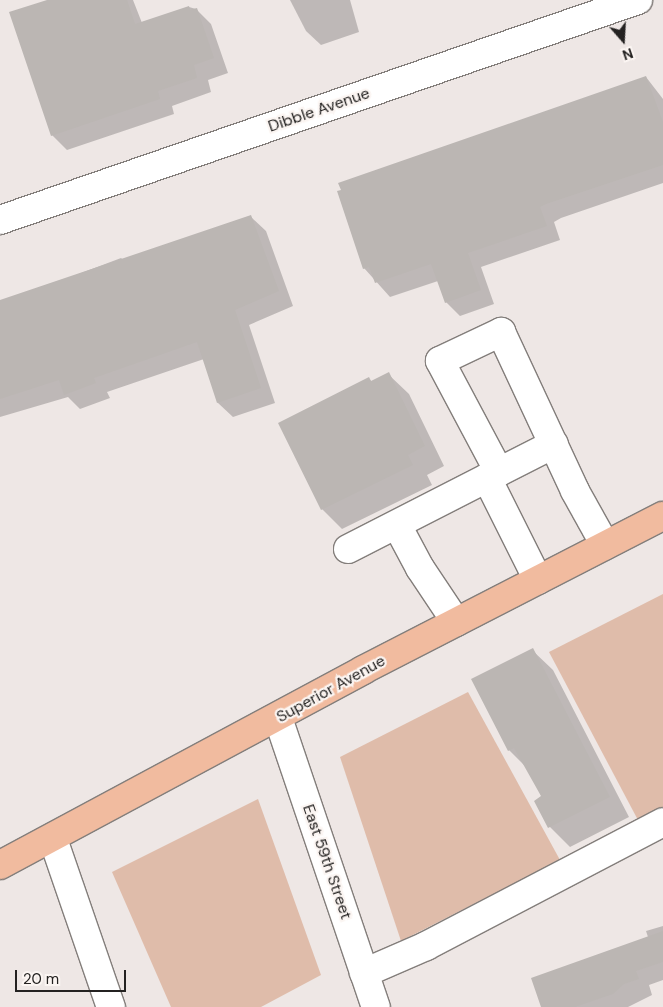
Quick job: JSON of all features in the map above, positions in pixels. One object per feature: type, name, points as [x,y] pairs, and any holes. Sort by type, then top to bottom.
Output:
[{"type":"main road","name":"Superior Avenue","points":[[0,865],[53,839],[456,622],[663,516]]},
{"type":"street","name":"Dibble Avenue","points":[[0,220],[638,0]]},
{"type":"street","points":[[538,580],[493,475],[440,361],[501,332],[554,444],[606,545]]},
{"type":"street","points":[[348,549],[554,444]]},
{"type":"street","points":[[397,524],[420,568],[456,622]]},
{"type":"street","name":"East 59th Street","points":[[278,718],[376,1007]]},
{"type":"street","points":[[364,973],[426,946],[663,822]]},
{"type":"street","points":[[53,839],[111,1007]]},
{"type":"shaded area","points":[[663,594],[663,810],[639,822],[549,652]]},
{"type":"shaded area","points":[[468,692],[560,860],[401,941],[340,757]]},
{"type":"shaded area","points":[[258,799],[321,975],[261,1007],[171,1007],[112,872]]},
{"type":"building","points":[[47,0],[127,0],[135,24],[189,6],[190,10],[197,8],[214,58],[194,65],[197,78],[158,91],[160,99],[51,136],[9,12]]},
{"type":"building","points":[[646,76],[663,122],[663,165],[546,204],[540,207],[547,226],[468,253],[481,290],[445,303],[431,264],[375,283],[369,267],[363,269],[337,191],[341,190],[338,183]]},
{"type":"building","points":[[251,215],[279,291],[235,310],[261,388],[217,403],[197,342],[94,378],[96,383],[64,395],[59,380],[0,399],[0,300]]},
{"type":"building","points":[[389,372],[425,446],[408,455],[413,465],[321,510],[278,423],[369,377],[371,381]]},
{"type":"building","points":[[533,648],[610,797],[548,828],[534,801],[541,796],[514,748],[508,751],[471,679]]},
{"type":"building","points":[[663,931],[663,962],[636,971],[639,979],[624,984],[613,994],[575,1007],[541,1007],[531,978]]}]
